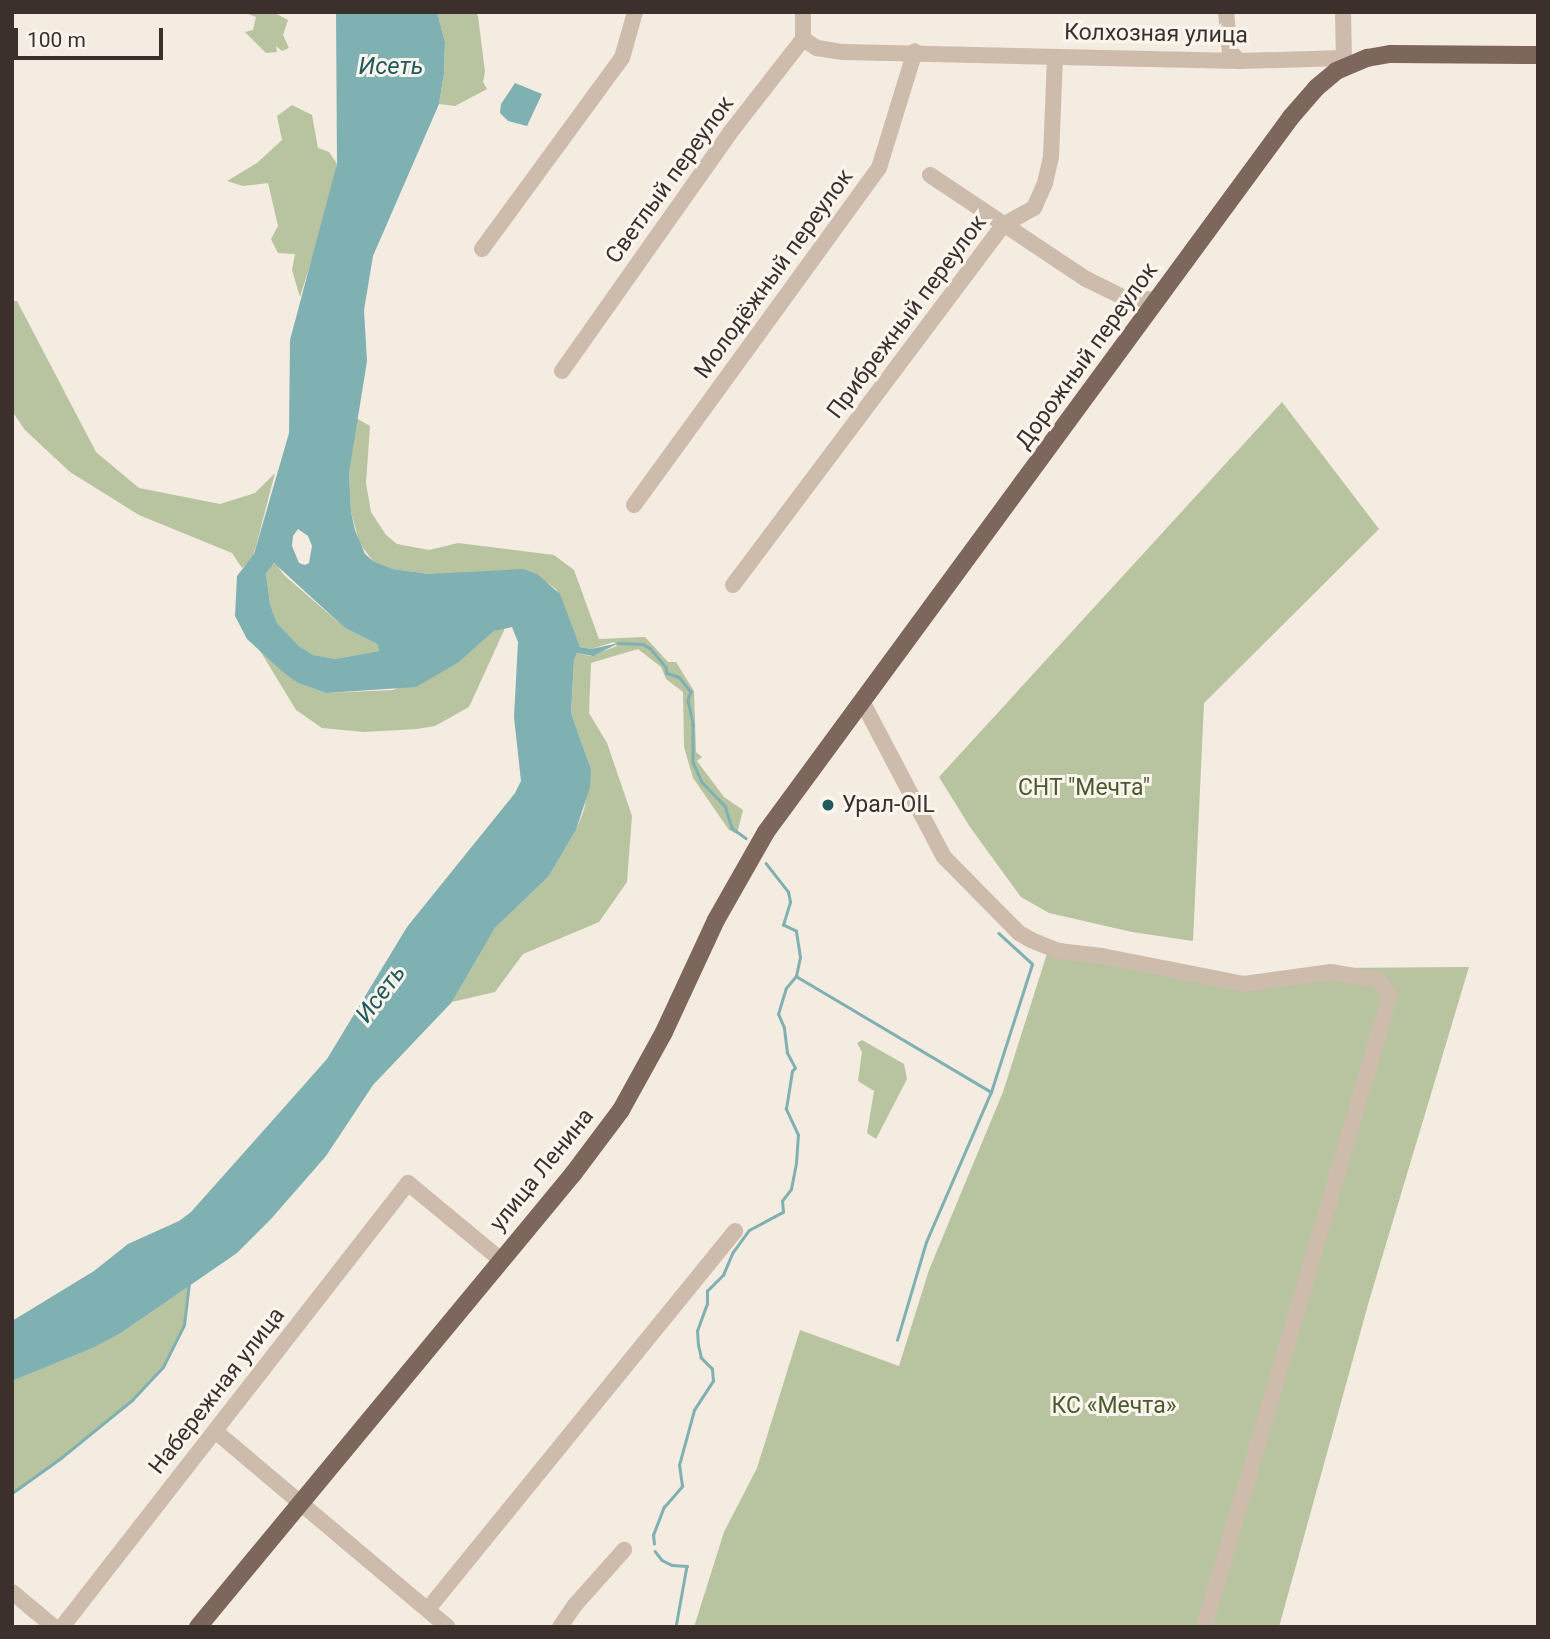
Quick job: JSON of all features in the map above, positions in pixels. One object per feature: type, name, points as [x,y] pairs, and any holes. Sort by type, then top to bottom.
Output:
[{"type":"main road","name":"Дорожный переулок","points":[[863,703],[1291,117],[1316,88],[1346,61],[1390,54],[1538,55]]},
{"type":"main road","name":"улица Ленина","points":[[198,1627],[501,1260],[621,1110],[649,1061],[716,919],[752,854],[863,703]]},
{"type":"street","points":[[482,249],[622,58],[635,12]]},
{"type":"street","points":[[803,12],[803,39]]},
{"type":"street","points":[[1226,12],[1230,52],[1239,61]]},
{"type":"street","points":[[1343,12],[1346,61]]},
{"type":"street","name":"Колхозная улица","points":[[803,39],[817,48],[843,52],[915,51],[1055,57],[1346,61]]},
{"type":"street","name":"Светлый переулок","points":[[562,371],[729,134],[803,39]]},
{"type":"street","name":"Молодёжный переулок","points":[[634,505],[880,168],[915,51]]},
{"type":"street","name":"Прибрежный переулок","points":[[733,585],[1003,225],[1034,208],[1045,183],[1054,127],[1055,57]]},
{"type":"street","points":[[930,175],[1003,225],[1105,288],[1125,298],[1158,300]]},
{"type":"street","points":[[863,703],[944,857],[1019,933],[1031,940],[1058,951],[1102,956],[1244,985],[1331,972],[1378,980],[1390,995],[1204,1627]]},
{"type":"street","name":"Набережная улица","points":[[62,1627],[408,1183],[501,1260]]},
{"type":"street","points":[[428,1609],[735,1231]]},
{"type":"street","points":[[215,1431],[449,1627]]},
{"type":"street","points":[[560,1627],[575,1605],[624,1550]]},
{"type":"street","points":[[12,1592],[54,1627]]},
{"type":"green space","points":[[243,12],[273,12],[288,20],[283,35],[289,48],[282,51],[276,46],[277,52],[266,53],[245,32],[253,30],[256,17]]},
{"type":"green space","points":[[437,12],[476,12],[478,16],[485,72],[483,82],[487,89],[455,106],[439,104],[445,42]]},
{"type":"green space","points":[[292,105],[312,115],[318,148],[329,152],[337,164],[329,205],[300,297],[292,270],[295,254],[278,253],[271,239],[278,226],[268,183],[243,186],[227,181],[257,163],[282,140],[277,116]]},
{"type":"green space","points":[[12,301],[17,301],[96,452],[139,488],[220,504],[255,493],[275,473],[252,559],[242,568],[232,553],[139,515],[70,472],[25,430],[12,411]]},
{"type":"green space","name":"СНТ \"Мечта\"","points":[[1282,402],[1379,529],[1204,703],[1193,941],[1132,932],[1049,913],[1021,897],[970,827],[939,777]]},
{"type":"green space","points":[[356,418],[370,426],[366,483],[371,512],[386,535],[397,544],[429,550],[458,543],[554,555],[574,570],[599,639],[645,637],[668,662],[676,662],[694,691],[696,752],[702,757],[697,761],[724,797],[743,810],[737,834],[729,830],[693,778],[684,747],[683,692],[666,679],[661,667],[638,649],[591,663],[589,713],[607,743],[632,816],[627,882],[599,922],[523,954],[495,992],[452,1002],[495,928],[549,876],[576,830],[584,810],[591,769],[571,713],[574,660],[577,653],[590,656],[617,646],[614,642],[591,649],[580,647],[556,589],[531,572],[509,570],[468,575],[430,574],[393,569],[373,561],[360,544],[351,512],[349,473]]},
{"type":"green space","points":[[271,564],[276,564],[284,575],[345,628],[377,644],[379,651],[335,659],[313,655],[299,646],[277,623],[270,604],[266,573]]},
{"type":"green space","points":[[506,626],[469,707],[435,726],[417,729],[364,732],[322,728],[296,710],[259,649],[298,683],[326,693],[393,690],[459,662],[494,631]]},
{"type":"green space","name":"КС «Мечта»","points":[[1051,941],[1231,978],[1331,968],[1469,967],[1369,1301],[1279,1627],[694,1627],[724,1532],[757,1468],[800,1330],[899,1366],[929,1270],[1003,1092]]},
{"type":"green space","points":[[862,1040],[904,1064],[907,1079],[876,1139],[867,1133],[874,1091],[858,1081],[862,1052],[857,1043]]},
{"type":"green space","points":[[189,1286],[184,1325],[163,1367],[132,1400],[61,1458],[12,1493],[12,1381],[93,1348],[121,1333]]},
{"type":"water","name":"Исеть","points":[[336,12],[437,12],[445,42],[439,104],[373,256],[364,310],[367,361],[349,473],[351,512],[365,554],[373,561],[393,569],[430,574],[523,569],[537,574],[560,594],[580,647],[591,649],[619,643],[593,656],[577,653],[574,660],[571,713],[591,769],[590,787],[576,830],[549,876],[495,928],[452,1002],[373,1085],[326,1156],[271,1219],[237,1253],[121,1333],[93,1348],[12,1381],[12,1321],[94,1271],[128,1244],[179,1221],[191,1212],[327,1059],[407,927],[515,793],[521,781],[514,717],[518,642],[512,627],[494,631],[459,662],[416,687],[326,693],[298,683],[284,673],[247,639],[235,616],[237,576],[254,554],[289,433],[290,340],[337,164]],"holes":[[[298,529],[308,536],[312,546],[309,563],[305,565],[299,563],[292,546],[293,536]],[[274,563],[345,628],[377,644],[379,651],[335,659],[313,655],[299,646],[277,623],[270,604],[266,573]]]},
{"type":"water","points":[[515,83],[542,94],[527,126],[508,121],[500,113],[501,104]]},
{"type":"waterway","points":[[618,643],[643,644],[650,648],[666,667],[667,673],[679,677],[691,692],[688,700],[693,724],[693,762],[702,782],[725,806],[732,828],[746,838]]},
{"type":"waterway","points":[[654,1544],[653,1535],[664,1507],[682,1486],[679,1465],[694,1410],[713,1381],[712,1369],[701,1358],[697,1331],[707,1304],[707,1291],[723,1275],[733,1252],[749,1230],[783,1212],[782,1201],[791,1189],[796,1163],[798,1135],[786,1109],[792,1071],[795,1068],[787,1053],[784,1028],[778,1014],[786,988],[796,976],[800,957],[796,931],[783,925],[790,902],[788,892],[766,864]]},
{"type":"waterway","points":[[796,976],[991,1092],[1032,964],[999,934]]},
{"type":"waterway","points":[[897,1340],[926,1242],[991,1092]]},
{"type":"waterway","points":[[12,1493],[61,1458],[132,1400],[163,1367],[184,1325],[189,1283]]},
{"type":"waterway","points":[[655,1551],[662,1560],[672,1565],[687,1566],[676,1627]]},
{"type":"place","name":"Урал-OIL","points":[[828,805]]}]
